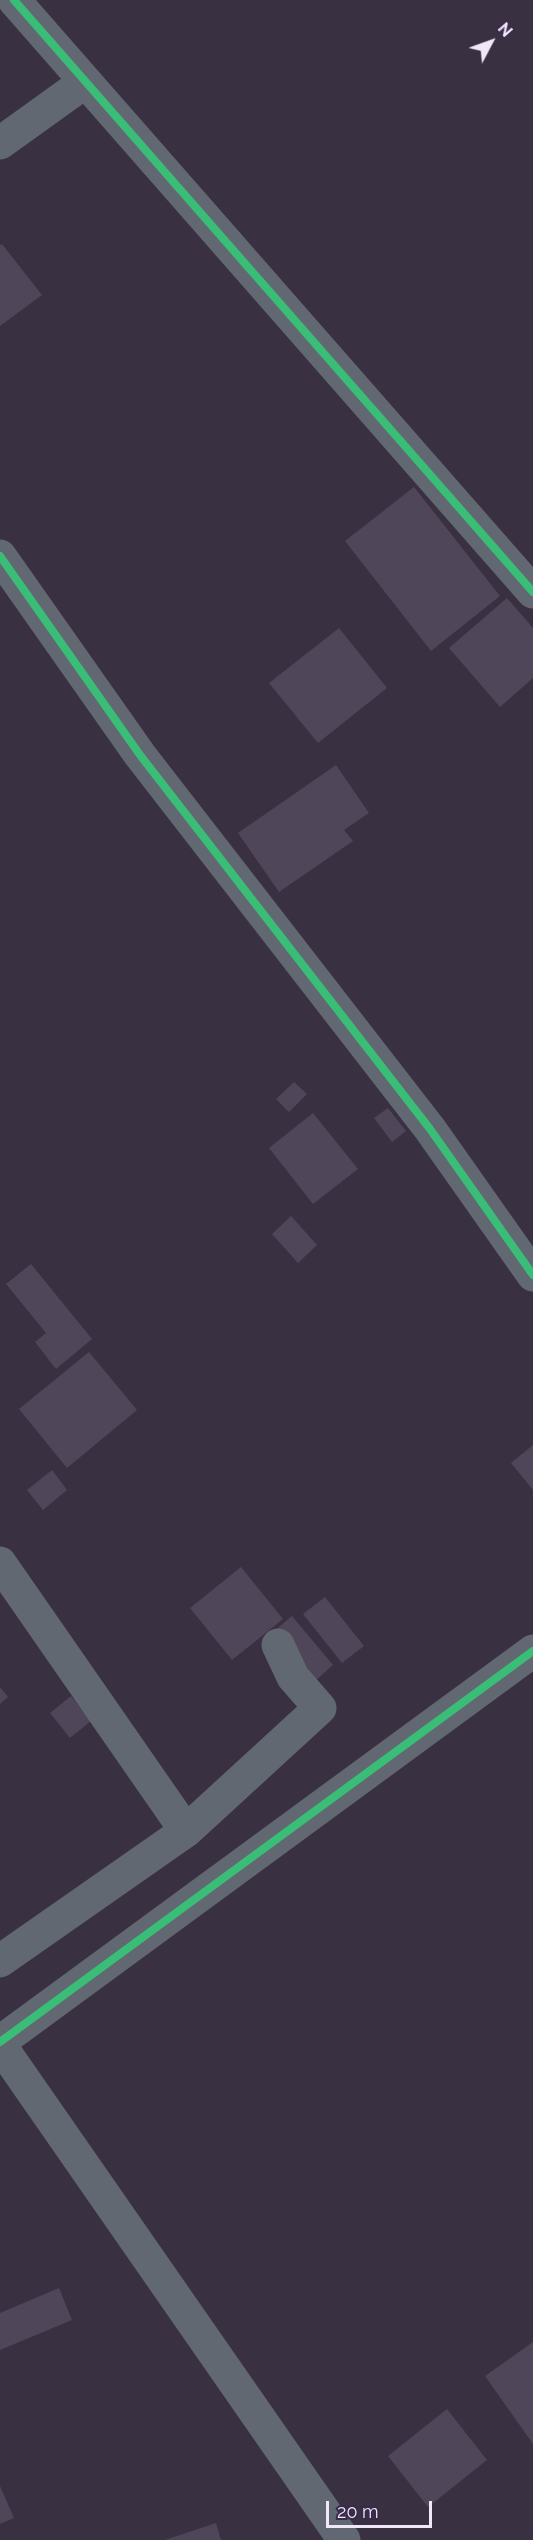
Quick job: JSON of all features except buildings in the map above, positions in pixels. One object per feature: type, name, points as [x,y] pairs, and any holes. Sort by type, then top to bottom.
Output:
[{"type":"street","points":[[14,0],[533,592]]},
{"type":"street","points":[[0,143],[85,82]]},
{"type":"street","points":[[0,556],[140,755],[430,1129],[533,1275]]},
{"type":"street","points":[[0,1563],[186,1831]]},
{"type":"street","points":[[0,1961],[186,1831],[320,1708],[293,1677],[278,1645]]},
{"type":"street","points":[[344,2540],[0,2043],[533,1651]]},
{"type":"cycle path","points":[[14,0],[533,592]]},
{"type":"cycle path","points":[[0,556],[140,755],[430,1129],[533,1275]]},
{"type":"cycle path","points":[[0,2042],[533,1651]]}]
